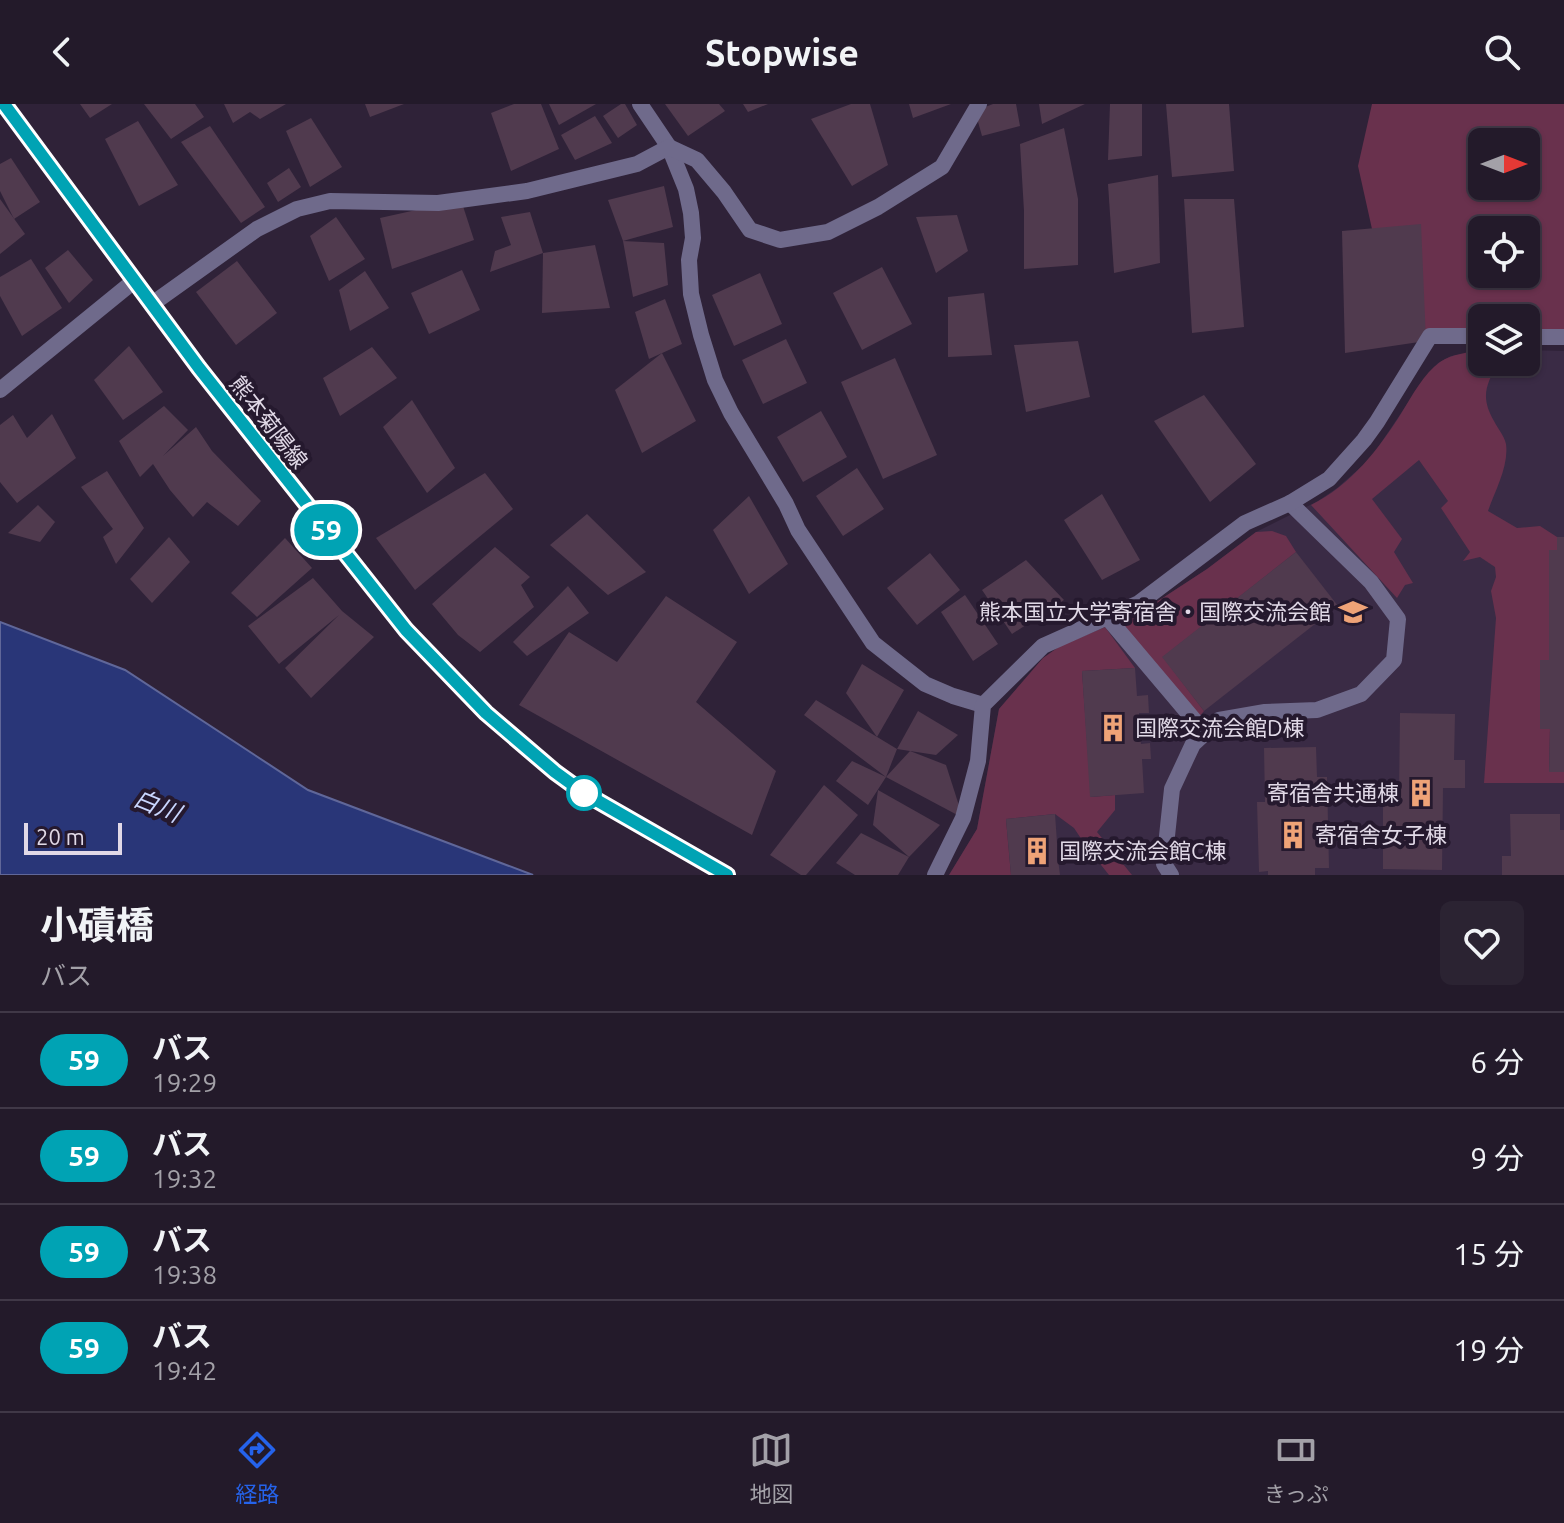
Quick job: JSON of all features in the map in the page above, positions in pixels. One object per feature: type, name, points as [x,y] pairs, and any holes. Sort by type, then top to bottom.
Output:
[{"type":"main road","name":"熊本菊陽線","points":[[4,104],[134,281],[406,630],[486,713],[584,793],[727,875]]},
{"type":"street","points":[[640,104],[669,147],[686,189],[693,238],[689,260],[691,294],[715,380],[731,413],[786,504],[798,530],[873,643],[925,684],[983,705]]},
{"type":"street","points":[[669,147],[697,160],[750,230],[780,240],[828,232],[878,207],[942,167],[979,104]]},
{"type":"street","points":[[152,304],[257,229],[297,209],[330,201],[438,203],[527,191],[637,164],[669,147]]},
{"type":"street","points":[[0,390],[134,281]]},
{"type":"street","points":[[935,875],[963,818],[978,761],[983,705],[1043,646],[1139,603],[1245,523],[1290,503],[1329,479],[1364,440],[1430,336],[1468,336]]},
{"type":"street","points":[[1540,337],[1564,337]]},
{"type":"street","points":[[1171,875],[1164,864],[1172,789],[1193,744],[1219,720],[1265,712],[1317,710],[1361,694],[1394,660],[1398,619],[1371,582],[1290,503]]},
{"type":"street","points":[[1107,617],[1205,733]]},
{"type":"shaded area","points":[[1372,104],[1564,104],[1564,337],[1540,337],[1540,304],[1468,304],[1468,336],[1430,336],[1353,321],[1376,247],[1358,166]]},
{"type":"shaded area","name":"熊本国立大学寄宿舎・国際交流会館","points":[[1540,350],[1564,351],[1564,875],[949,875],[977,829],[999,709],[1043,658],[1077,640],[1132,618],[1207,569],[1256,532],[1337,488],[1370,459],[1424,379],[1438,363],[1451,356],[1468,353],[1468,376],[1540,376]]},
{"type":"shaded area","points":[[1466,353],[1468,376],[1492,376],[1486,391],[1487,405],[1505,441],[1503,470],[1488,511],[1517,528],[1540,526],[1557,537],[1557,550],[1549,550],[1549,660],[1540,660],[1540,729],[1550,729],[1549,771],[1564,772],[1564,783],[1484,783],[1496,618],[1491,591],[1496,577],[1495,567],[1480,557],[1463,561],[1470,552],[1441,508],[1448,501],[1419,460],[1372,499],[1402,539],[1394,552],[1413,583],[1405,585],[1397,598],[1311,505],[1339,487],[1363,465],[1434,367],[1445,359]]},
{"type":"shaded area","points":[[1272,531],[1286,536],[1296,552],[1163,657],[1204,711],[1199,717],[1120,622],[1132,618],[1207,569],[1256,532]]},
{"type":"shaded area","points":[[1105,627],[1135,668],[1082,671],[1091,797],[1115,795],[1115,810],[1097,832],[1132,875],[1109,875],[1074,828],[1055,814],[1006,819],[1011,875],[949,875],[977,829],[999,709],[1043,658],[1060,646]]},
{"type":"water","name":"白川","points":[[0,622],[125,670],[308,790],[533,875],[0,875]]},
{"type":"building","points":[[80,104],[112,104],[90,118]]},
{"type":"building","points":[[144,104],[195,104],[204,117],[171,139]]},
{"type":"building","points":[[224,104],[286,104],[260,119],[250,112],[233,123]]},
{"type":"building","points":[[365,104],[404,104],[370,117]]},
{"type":"building","points":[[514,104],[541,104],[559,149],[511,171],[491,113]]},
{"type":"building","points":[[549,104],[596,104],[559,125]]},
{"type":"building","points":[[625,104],[637,125],[618,138],[603,116]]},
{"type":"building","points":[[665,104],[719,104],[725,111],[688,136]]},
{"type":"building","points":[[743,104],[768,104],[748,112]]},
{"type":"building","points":[[851,104],[870,104],[888,165],[852,186],[811,119]]},
{"type":"building","points":[[909,104],[951,104],[913,118]]},
{"type":"building","points":[[993,104],[1016,104],[1020,126],[982,136],[975,111]]},
{"type":"building","points":[[1039,104],[1085,104],[1042,124]]},
{"type":"building","points":[[1110,104],[1142,104],[1142,156],[1108,160]]},
{"type":"building","points":[[1166,104],[1229,104],[1234,171],[1172,177]]},
{"type":"building","points":[[595,116],[612,143],[575,160],[561,135]]},
{"type":"building","points":[[311,118],[342,167],[310,187],[286,131]]},
{"type":"building","points":[[138,121],[178,185],[139,206],[105,139]]},
{"type":"building","points":[[210,126],[265,207],[241,223],[181,142]]},
{"type":"building","points":[[1064,128],[1078,199],[1078,265],[1024,269],[1020,144]]},
{"type":"building","points":[[11,158],[40,202],[14,219],[0,191],[0,164]]},
{"type":"building","points":[[289,168],[301,187],[278,202],[267,183]]},
{"type":"building","points":[[1158,175],[1160,263],[1114,273],[1108,184]]},
{"type":"building","points":[[664,186],[673,227],[623,241],[608,200]]},
{"type":"building","points":[[0,199],[25,234],[0,254]]},
{"type":"building","points":[[1184,199],[1234,199],[1244,327],[1192,333]]},
{"type":"building","points":[[461,200],[474,240],[392,269],[380,218]]},
{"type":"building","points":[[530,212],[543,253],[490,272],[495,251],[511,245],[501,217]]},
{"type":"building","points":[[957,215],[968,251],[936,273],[916,217]]},
{"type":"building","points":[[336,217],[365,259],[329,281],[310,236]]},
{"type":"building","points":[[1421,224],[1426,341],[1345,353],[1342,231]]},
{"type":"building","points":[[623,241],[664,243],[668,285],[633,297]]},
{"type":"building","points":[[595,245],[610,308],[542,313],[543,253]]},
{"type":"building","points":[[68,250],[93,280],[69,303],[45,268]]},
{"type":"building","points":[[31,259],[62,308],[22,336],[0,296],[0,277]]},
{"type":"building","points":[[237,261],[277,313],[236,345],[196,292]]},
{"type":"building","points":[[882,267],[912,324],[862,350],[833,293]]},
{"type":"building","points":[[462,270],[480,310],[429,334],[411,293]]},
{"type":"building","points":[[365,271],[389,308],[350,331],[339,290]]},
{"type":"building","points":[[760,273],[782,324],[734,346],[712,295]]},
{"type":"building","points":[[984,293],[992,355],[948,357],[948,297]]},
{"type":"building","points":[[665,299],[682,344],[649,359],[635,312]]},
{"type":"building","points":[[786,339],[807,383],[763,404],[742,360]]},
{"type":"building","points":[[1078,341],[1090,397],[1026,412],[1014,345]]},
{"type":"building","points":[[129,346],[163,392],[123,420],[94,380]]},
{"type":"building","points":[[372,347],[397,378],[340,416],[323,378]]},
{"type":"building","points":[[662,353],[696,421],[642,453],[615,390]]},
{"type":"building","points":[[895,358],[937,455],[883,479],[841,382]]},
{"type":"building","points":[[1204,395],[1256,464],[1210,502],[1154,421]]},
{"type":"building","points":[[412,400],[455,468],[427,493],[383,427]]},
{"type":"building","points":[[164,406],[188,430],[163,456],[196,427],[212,451],[261,501],[238,526],[207,502],[193,517],[153,464],[140,477],[119,441]]},
{"type":"building","points":[[821,411],[847,457],[803,482],[777,437]]},
{"type":"building","points":[[52,414],[76,458],[17,503],[0,482],[0,425],[13,415],[27,438]]},
{"type":"building","points":[[857,468],[884,509],[843,536],[816,496]]},
{"type":"building","points":[[107,471],[144,528],[116,564],[103,537],[113,529],[81,487]]},
{"type":"building","points":[[485,473],[513,509],[415,590],[376,538]]},
{"type":"building","points":[[1102,494],[1140,560],[1102,580],[1064,520]]},
{"type":"building","points":[[749,496],[788,564],[749,594],[713,530]]},
{"type":"building","points":[[38,505],[55,522],[40,542],[8,533]]},
{"type":"building","points":[[587,514],[646,572],[608,595],[550,545]]},
{"type":"building","points":[[169,537],[190,562],[152,603],[130,579]]},
{"type":"building","points":[[1557,537],[1564,537],[1564,772],[1549,772],[1550,729],[1540,729],[1540,660],[1549,660],[1549,550],[1557,550]]},
{"type":"building","points":[[285,538],[312,568],[257,617],[231,593]]},
{"type":"building","points":[[495,547],[530,577],[521,585],[534,607],[480,652],[458,635],[432,604]]},
{"type":"building","points":[[1296,552],[1338,606],[1204,711],[1162,657]]},
{"type":"building","points":[[930,553],[960,590],[917,625],[887,588]]},
{"type":"building","points":[[1026,560],[1064,600],[1012,634],[982,590]]},
{"type":"building","points":[[313,578],[342,611],[374,637],[311,698],[285,668],[339,615],[279,664],[248,626]]},
{"type":"building","points":[[568,586],[589,613],[527,656],[513,642]]},
{"type":"building","points":[[965,595],[998,644],[973,661],[941,612]]},
{"type":"building","points":[[666,596],[737,642],[696,702],[776,771],[752,835],[519,705],[569,632],[617,662]]},
{"type":"building","points":[[862,664],[904,690],[877,737],[846,693]]},
{"type":"building","name":"国際交流会館D棟","points":[[1135,668],[1137,696],[1148,695],[1149,713],[1139,713],[1141,744],[1150,743],[1151,759],[1142,759],[1144,793],[1090,797],[1082,671]]},
{"type":"building","points":[[816,700],[897,749],[886,777],[804,715]]},
{"type":"building","points":[[918,711],[958,735],[936,755],[897,749]]},
{"type":"building","name":"寄宿舎共通棟","points":[[1400,713],[1455,714],[1454,760],[1465,760],[1465,788],[1443,788],[1442,870],[1383,869],[1383,798],[1399,798]]},
{"type":"building","name":"寄宿舎女子棟","points":[[1316,747],[1317,777],[1327,777],[1329,868],[1315,868],[1315,875],[1268,875],[1268,871],[1259,872],[1257,802],[1265,802],[1264,748]]},
{"type":"building","points":[[910,751],[946,765],[963,818],[886,777]]},
{"type":"building","points":[[852,761],[886,777],[868,805],[836,781]]},
{"type":"building","points":[[824,785],[858,815],[806,875],[801,875],[770,855]]},
{"type":"building","points":[[878,790],[940,825],[909,857],[873,825]]},
{"type":"building","name":"国際交流会館C棟","points":[[1055,814],[1057,843],[1065,842],[1067,858],[1058,859],[1060,875],[1011,875],[1006,819]]},
{"type":"building","points":[[1510,814],[1560,814],[1560,830],[1564,830],[1564,875],[1502,875],[1502,856],[1511,856]]},
{"type":"building","points":[[861,833],[909,857],[898,875],[855,875],[836,863]]},
{"type":"bus line","name":"59","points":[[4,104],[199,368],[406,630],[486,713],[555,772],[629,820],[727,875]]},
{"type":"place","name":"熊本国立大学寄宿舎・国際交流会館","points":[[1353,612]]},
{"type":"place","name":"国際交流会館D棟","points":[[1113,728]]},
{"type":"place","name":"寄宿舎共通棟","points":[[1421,793]]},
{"type":"place","name":"寄宿舎女子棟","points":[[1293,835]]},
{"type":"place","name":"国際交流会館C棟","points":[[1037,851]]}]
